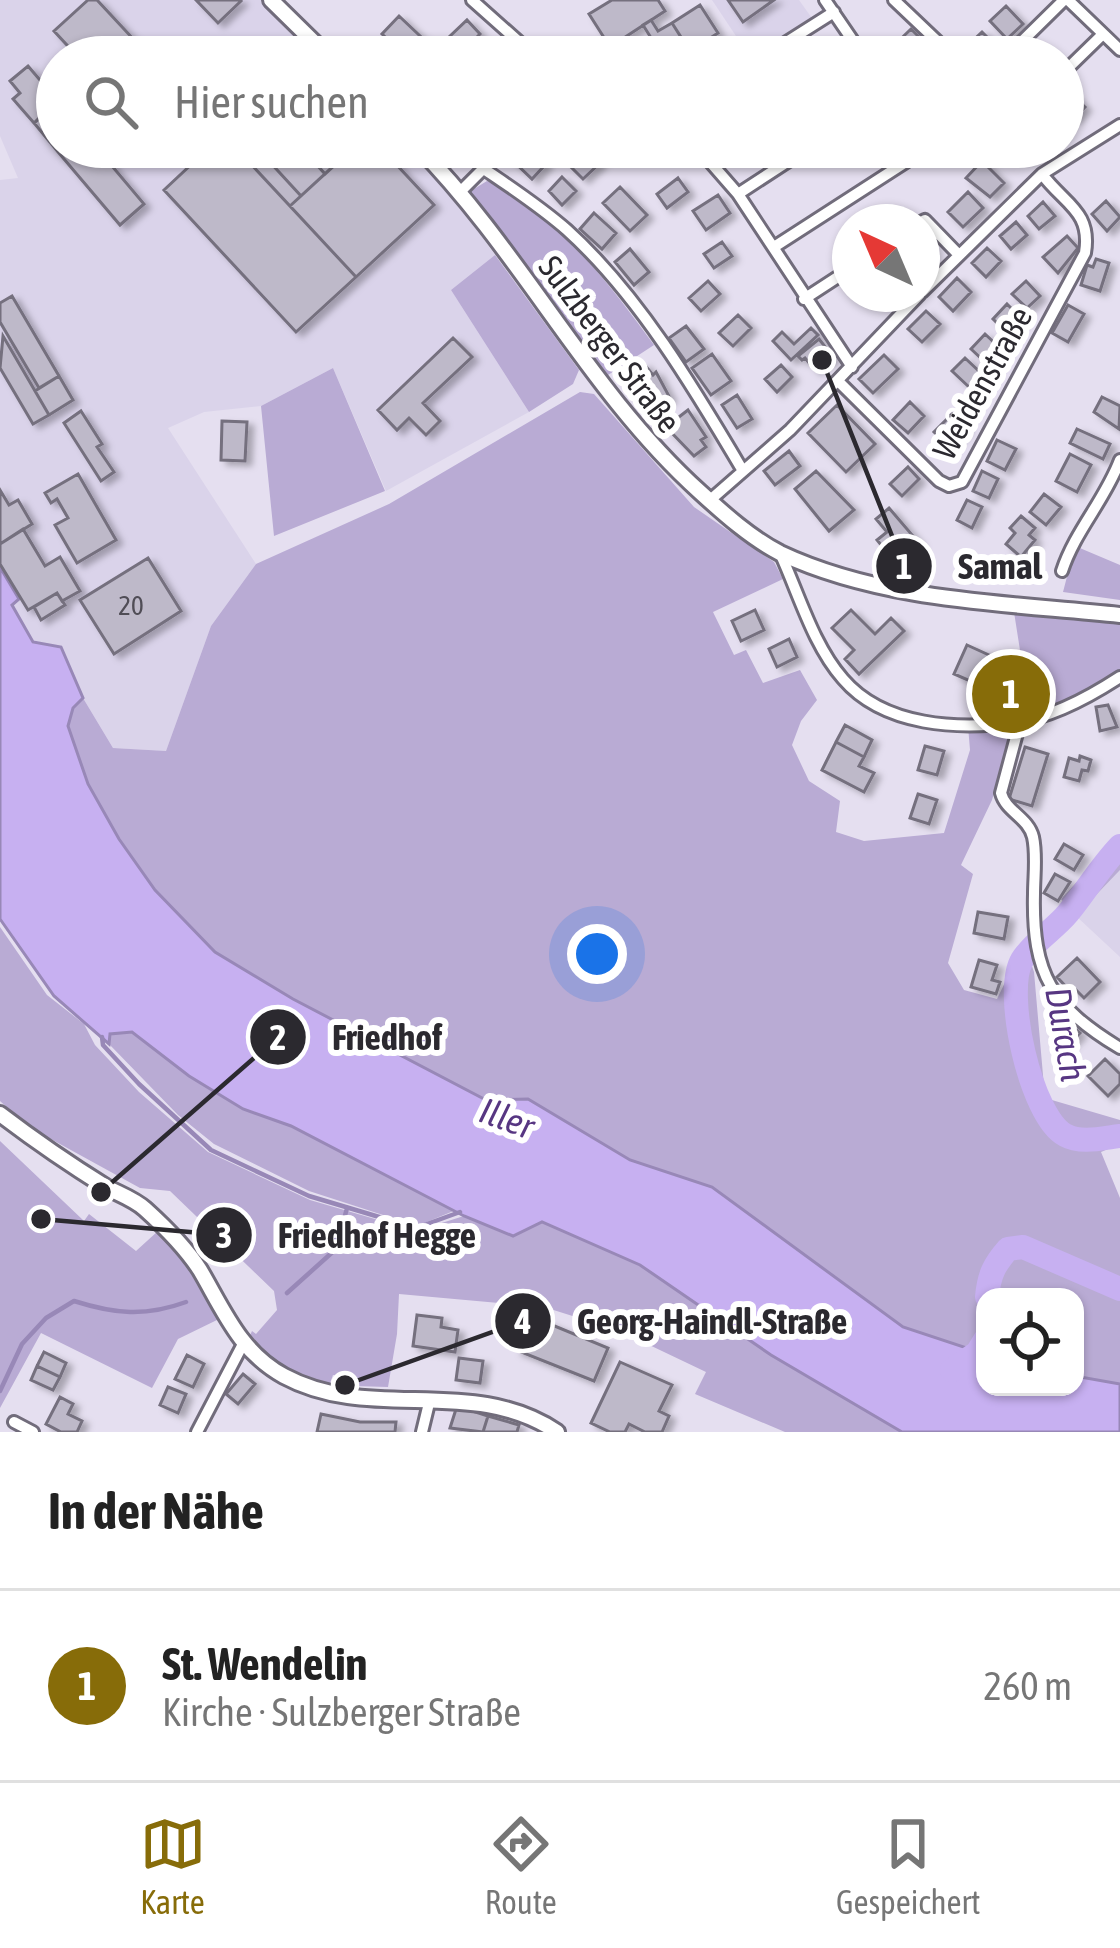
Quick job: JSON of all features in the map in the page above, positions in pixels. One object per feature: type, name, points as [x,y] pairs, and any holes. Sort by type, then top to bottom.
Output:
[{"type":"street","points":[[271,0],[308,36]]},
{"type":"street","points":[[472,0],[512,36]]},
{"type":"street","points":[[894,0],[932,36]]},
{"type":"street","points":[[1028,36],[1066,0],[1120,50]]},
{"type":"street","points":[[791,36],[832,5],[849,36]]},
{"type":"street","points":[[1084,53],[1103,34]]},
{"type":"street","points":[[1084,147],[1120,124]]},
{"type":"street","name":"Sulzberger Straße","points":[[439,168],[461,191],[618,409],[710,501],[779,552],[890,587],[1120,615]]},
{"type":"street","points":[[719,168],[852,367]]},
{"type":"street","points":[[738,194],[778,168]]},
{"type":"street","points":[[774,247],[896,168]]},
{"type":"street","points":[[940,273],[1051,168]]},
{"type":"street","points":[[461,191],[484,169]]},
{"type":"street","name":"Sulzberger Straße","points":[[484,169],[566,230],[628,295],[703,403],[743,471]]},
{"type":"street","name":"Weidenstraße","points":[[838,381],[939,481],[949,486],[962,482],[1084,254],[1088,234],[1084,219],[1042,174]]},
{"type":"street","points":[[940,235],[958,254]]},
{"type":"street","points":[[804,299],[832,281]]},
{"type":"street","points":[[710,501],[838,381],[903,312]]},
{"type":"street","points":[[1063,572],[1071,544],[1098,505],[1120,460]]},
{"type":"street","name":"Sulzberger Straße","points":[[779,552],[829,659],[844,681],[874,706],[933,723],[1020,722],[1092,694],[1120,677]]},
{"type":"street","points":[[1020,722],[1001,793],[1004,802],[1026,821],[1034,842],[1036,956],[1054,995],[1120,1048]]},
{"type":"street","points":[[0,1114],[150,1214],[198,1267],[243,1344],[284,1376],[316,1389],[372,1401],[487,1404],[525,1415],[557,1432]]},
{"type":"street","points":[[196,1432],[243,1344]]},
{"type":"street","points":[[422,1432],[430,1399]]},
{"type":"street","points":[[14,1421],[33,1432]]},
{"type":"shaded area","points":[[0,0],[263,0],[298,36],[36,36],[36,168],[425,168],[495,255],[451,290],[529,412],[386,491],[333,368],[261,406],[204,412],[168,428],[256,564],[211,626],[166,751],[113,748],[83,698],[62,648],[33,642],[12,604],[19,599],[0,567],[0,180],[18,178],[0,136]]},
{"type":"shaded area","points":[[712,0],[799,0],[814,21],[787,36],[736,36]]},
{"type":"shaded area","points":[[487,181],[511,193],[557,229],[654,345],[605,377],[469,192]]},
{"type":"shaded area","points":[[495,255],[579,370],[573,384],[529,412],[451,290]]},
{"type":"shaded area","points":[[333,368],[385,491],[274,536],[261,406]]},
{"type":"shaded area","points":[[580,392],[594,394],[694,507],[774,562],[783,579],[713,612],[734,655],[746,650],[763,683],[800,670],[817,700],[801,721],[792,745],[809,781],[840,801],[836,832],[864,841],[944,833],[970,750],[968,726],[1014,725],[992,800],[961,865],[973,874],[948,963],[964,990],[997,999],[1024,943],[1034,972],[1045,1098],[1120,1120],[1120,1144],[1101,1152],[1120,1198],[1120,1384],[1084,1378],[1084,1288],[976,1288],[976,1351],[903,1327],[712,1187],[630,1160],[528,1099],[486,1100],[293,999],[215,952],[155,890],[88,783],[68,726],[73,708],[83,698],[113,748],[166,751],[211,626],[256,564],[389,504]]},
{"type":"shaded area","points":[[1075,546],[1120,565],[1120,600],[1063,592]]},
{"type":"shaded area","points":[[1014,612],[1120,623],[1120,672],[1090,692],[1019,718],[1022,663]]},
{"type":"shaded area","points":[[1120,836],[1120,870],[1076,916],[1061,899]]},
{"type":"shaded area","points":[[1120,870],[1120,957],[1076,916]]},
{"type":"shaded area","points":[[0,927],[47,995],[84,1024],[95,1045],[139,1092],[208,1152],[310,1200],[416,1231],[464,1216],[513,1236],[542,1222],[640,1265],[771,1355],[902,1432],[785,1432],[695,1394],[706,1372],[620,1331],[544,1307],[399,1294],[388,1387],[354,1386],[354,1379],[333,1375],[329,1386],[287,1373],[247,1342],[252,1331],[256,1334],[277,1310],[274,1291],[170,1191],[140,1188],[29,1127],[0,1101]]},
{"type":"shaded area","points":[[132,1032],[243,1109],[291,1126],[456,1210],[417,1226],[309,1191],[214,1144],[178,1115],[109,1044],[110,1034]]},
{"type":"shaded area","points":[[0,1141],[84,1221],[89,1214],[136,1251],[158,1231],[192,1269],[219,1319],[178,1339],[152,1388],[41,1333],[0,1408]]},
{"type":"water","name":"Iller","points":[[0,567],[19,599],[12,605],[33,642],[61,647],[83,698],[73,708],[68,726],[88,784],[155,890],[215,952],[293,999],[486,1100],[528,1099],[630,1160],[712,1187],[903,1327],[976,1351],[976,1396],[1084,1396],[1084,1378],[1120,1384],[1120,1432],[902,1432],[771,1355],[640,1265],[542,1222],[513,1236],[464,1216],[291,1126],[243,1109],[189,1076],[132,1032],[110,1034],[109,1044],[54,996],[0,919]]},
{"type":"building","points":[[88,0],[97,0],[130,36],[59,36],[54,31]]},
{"type":"building","points":[[196,0],[240,0],[241,1],[218,23]]},
{"type":"building","points":[[612,0],[658,0],[665,11],[627,36],[603,36],[589,14]]},
{"type":"building","points":[[728,0],[774,0],[743,22]]},
{"type":"building","points":[[700,5],[718,33],[680,36],[672,23]]},
{"type":"building","points":[[1006,6],[1023,24],[1004,36],[990,21]]},
{"type":"building","points":[[399,16],[420,36],[384,36]]},
{"type":"building","points":[[467,20],[480,34],[478,36],[450,36]]},
{"type":"building","points":[[651,20],[658,31],[672,23],[680,36],[650,36],[643,25]]},
{"type":"building","points":[[28,66],[36,75],[34,123],[13,99],[20,93],[10,81]]},
{"type":"building","points":[[72,168],[114,168],[144,204],[120,225]]},
{"type":"building","points":[[188,168],[255,168],[356,277],[296,332],[164,190]]},
{"type":"building","points":[[255,168],[275,168],[301,196],[290,206]]},
{"type":"building","points":[[275,168],[320,168],[325,174],[301,196]]},
{"type":"building","points":[[331,168],[400,168],[434,205],[356,277],[290,206]]},
{"type":"building","points":[[520,168],[542,168],[532,179]]},
{"type":"building","points":[[572,168],[595,168],[583,179]]},
{"type":"building","points":[[975,168],[989,168],[1004,183],[990,197],[966,178]]},
{"type":"building","points":[[562,177],[576,191],[562,205],[549,191]]},
{"type":"building","points":[[678,178],[688,192],[667,208],[657,194]]},
{"type":"building","points":[[620,187],[647,215],[630,231],[603,203]]},
{"type":"building","points":[[968,192],[983,208],[963,227],[948,212]]},
{"type":"building","points":[[718,195],[730,213],[706,230],[693,211]]},
{"type":"building","points":[[1106,201],[1120,217],[1107,231],[1092,214]]},
{"type":"building","points":[[1043,202],[1055,216],[1039,229],[1028,216]]},
{"type":"building","points":[[594,213],[616,233],[602,249],[580,229]]},
{"type":"building","points":[[1016,222],[1027,235],[1011,249],[1000,236]]},
{"type":"building","points":[[1067,236],[1078,248],[1058,273],[1043,257]]},
{"type":"building","points":[[722,242],[732,256],[714,268],[704,254]]},
{"type":"building","points":[[987,248],[1001,261],[986,277],[972,263]]},
{"type":"building","points":[[630,249],[649,272],[634,285],[615,262]]},
{"type":"building","points":[[1096,259],[1109,263],[1100,291],[1081,285],[1087,265],[1093,267]]},
{"type":"building","points":[[957,278],[971,292],[953,311],[940,296]]},
{"type":"building","points":[[708,281],[720,294],[701,311],[689,298]]},
{"type":"building","points":[[1026,281],[1040,296],[1027,308],[1012,294]]},
{"type":"building","points":[[12,296],[59,376],[39,388],[0,322],[0,303]]},
{"type":"building","points":[[1007,304],[1022,319],[1007,333],[993,319]]},
{"type":"building","points":[[1068,305],[1084,314],[1068,342],[1052,333]]},
{"type":"building","points":[[925,312],[940,324],[922,342],[908,329]]},
{"type":"building","points":[[738,315],[751,328],[733,346],[719,333]]},
{"type":"building","points":[[686,326],[704,349],[686,362],[669,338]]},
{"type":"building","points":[[811,328],[818,335],[791,360],[773,341],[782,332],[794,344]]},
{"type":"building","points":[[985,334],[1000,348],[986,363],[971,349]]},
{"type":"building","points":[[3,336],[49,415],[33,424],[0,368]]},
{"type":"building","points":[[453,338],[472,357],[423,403],[440,421],[426,435],[409,418],[397,430],[378,410]]},
{"type":"building","points":[[819,339],[834,358],[815,370],[798,356]]},
{"type":"building","points":[[712,354],[731,381],[711,395],[692,368]]},
{"type":"building","points":[[884,355],[898,369],[873,393],[859,379]]},
{"type":"building","points":[[965,358],[982,374],[969,387],[952,371]]},
{"type":"building","points":[[644,364],[653,375],[656,372],[670,398],[648,414],[622,380]]},
{"type":"building","points":[[781,365],[792,377],[777,392],[765,379]]},
{"type":"building","points":[[59,376],[73,400],[49,415],[35,391]]},
{"type":"building","points":[[737,395],[752,419],[737,428],[722,405]]},
{"type":"building","points":[[1102,397],[1120,406],[1119,429],[1094,412]]},
{"type":"building","points":[[910,402],[924,416],[908,433],[893,420]]},
{"type":"building","points":[[837,405],[875,444],[846,472],[808,433]]},
{"type":"building","points":[[688,410],[706,437],[701,440],[706,447],[694,456],[666,427]]},
{"type":"building","points":[[81,411],[114,472],[101,481],[64,423]]},
{"type":"building","points":[[952,414],[966,429],[949,446],[934,432]]},
{"type":"building","points":[[222,421],[247,422],[245,461],[221,460]]},
{"type":"building","points":[[1077,429],[1110,444],[1103,459],[1070,443]]},
{"type":"building","points":[[997,440],[1016,449],[1005,470],[987,461]]},
{"type":"building","points":[[789,451],[800,466],[775,485],[764,471]]},
{"type":"building","points":[[1070,454],[1091,465],[1077,492],[1056,481]]},
{"type":"building","points":[[908,467],[919,479],[902,496],[890,484]]},
{"type":"building","points":[[816,471],[854,510],[829,531],[795,489]]},
{"type":"building","points":[[982,471],[998,479],[989,498],[973,491]]},
{"type":"building","points":[[78,474],[116,540],[77,563],[55,525],[68,518],[57,499],[51,503],[45,493]]},
{"type":"building","points":[[0,490],[9,505],[18,500],[32,524],[0,544]]},
{"type":"building","points":[[1044,494],[1061,507],[1046,525],[1030,512]]},
{"type":"building","points":[[967,500],[982,507],[972,528],[957,520]]},
{"type":"building","points":[[889,508],[919,543],[901,559],[895,552],[890,556],[877,540],[887,532],[876,519]]},
{"type":"building","points":[[1021,516],[1035,528],[1029,535],[1035,540],[1021,557],[1006,544],[1015,533],[1010,528]]},
{"type":"building","points":[[23,529],[45,566],[60,557],[80,591],[62,601],[57,593],[28,610],[0,564],[0,544]]},
{"type":"building","points":[[148,558],[181,611],[114,654],[80,600]]},
{"type":"building","points":[[57,593],[65,605],[41,620],[34,607]]},
{"type":"building","points":[[755,610],[764,630],[741,641],[732,621]]},
{"type":"building","points":[[851,610],[875,634],[891,618],[904,631],[859,674],[845,659],[854,650],[832,628]]},
{"type":"building","points":[[789,639],[797,657],[777,667],[769,649]]},
{"type":"building","points":[[967,645],[1013,666],[1000,694],[954,674]]},
{"type":"building","points":[[1108,705],[1117,727],[1100,731],[1096,707]]},
{"type":"building","points":[[845,725],[872,740],[864,757],[836,742]]},
{"type":"building","points":[[836,742],[864,757],[859,766],[874,773],[864,792],[822,770]]},
{"type":"building","points":[[925,746],[944,751],[937,775],[918,770]]},
{"type":"building","points":[[1025,747],[1048,754],[1032,806],[1009,799]]},
{"type":"building","points":[[1080,756],[1091,760],[1088,771],[1082,770],[1079,781],[1064,777],[1069,758],[1079,761]]},
{"type":"building","points":[[918,794],[937,800],[929,824],[910,818]]},
{"type":"building","points":[[1064,844],[1083,855],[1074,870],[1055,859]]},
{"type":"building","points":[[1055,874],[1070,882],[1058,901],[1044,893]]},
{"type":"building","points":[[978,912],[1008,917],[1004,939],[974,933]]},
{"type":"building","points":[[1077,958],[1100,982],[1084,998],[1057,977]]},
{"type":"building","points":[[979,960],[997,965],[992,980],[1000,982],[996,994],[971,987]]},
{"type":"building","points":[[1062,1016],[1080,1033],[1066,1047],[1048,1030]]},
{"type":"building","points":[[1105,1059],[1120,1074],[1120,1084],[1108,1096],[1088,1076]]},
{"type":"building","points":[[417,1315],[442,1318],[441,1327],[458,1330],[455,1352],[413,1346]]},
{"type":"building","points":[[527,1322],[542,1329],[545,1322],[608,1348],[594,1381],[516,1350]]},
{"type":"building","points":[[44,1352],[66,1363],[60,1377],[37,1366]]},
{"type":"building","points":[[187,1355],[204,1364],[193,1387],[175,1379]]},
{"type":"building","points":[[459,1358],[483,1361],[480,1383],[456,1380]]},
{"type":"building","points":[[620,1362],[672,1385],[659,1411],[669,1416],[662,1432],[645,1432],[629,1424],[625,1432],[610,1432],[591,1423]]},
{"type":"building","points":[[37,1366],[60,1377],[53,1390],[31,1380]]},
{"type":"building","points":[[243,1374],[255,1384],[238,1404],[226,1394]]},
{"type":"building","points":[[168,1387],[186,1394],[178,1413],[160,1405]]},
{"type":"building","points":[[60,1397],[73,1404],[68,1414],[82,1421],[77,1432],[61,1432],[46,1424]]},
{"type":"building","points":[[457,1406],[488,1416],[483,1432],[450,1428]]},
{"type":"building","points":[[321,1414],[360,1422],[396,1422],[395,1432],[317,1432]]},
{"type":"building","points":[[488,1416],[519,1425],[517,1432],[483,1432]]},
{"type":"waterway","name":"Durach","points":[[1120,846],[1068,913],[1022,960],[1016,998],[1031,1080],[1053,1124],[1078,1139],[1120,1136]]},
{"type":"waterway","points":[[102,1037],[103,1045],[139,1084],[211,1150],[309,1196],[416,1228],[460,1212]]},
{"type":"waterway","points":[[287,1293],[336,1249],[347,1208]]},
{"type":"waterway","name":"Durach","points":[[989,1288],[1008,1249],[1023,1247],[1120,1289]]},
{"type":"waterway","points":[[0,1391],[22,1344],[46,1318],[74,1301],[130,1312],[186,1302]]},
{"type":"waterway","name":"Durach","points":[[952,1370],[976,1354]]},
{"type":"place","name":"Samal","points":[[822,360]]},
{"type":"place","name":"St. Wendelin","points":[[1011,694]]},
{"type":"place","name":"Friedhof","points":[[101,1192]]},
{"type":"place","name":"Friedhof Hegge","points":[[41,1219]]},
{"type":"place","name":"Georg-Haindl-Straße","points":[[345,1385]]}]
